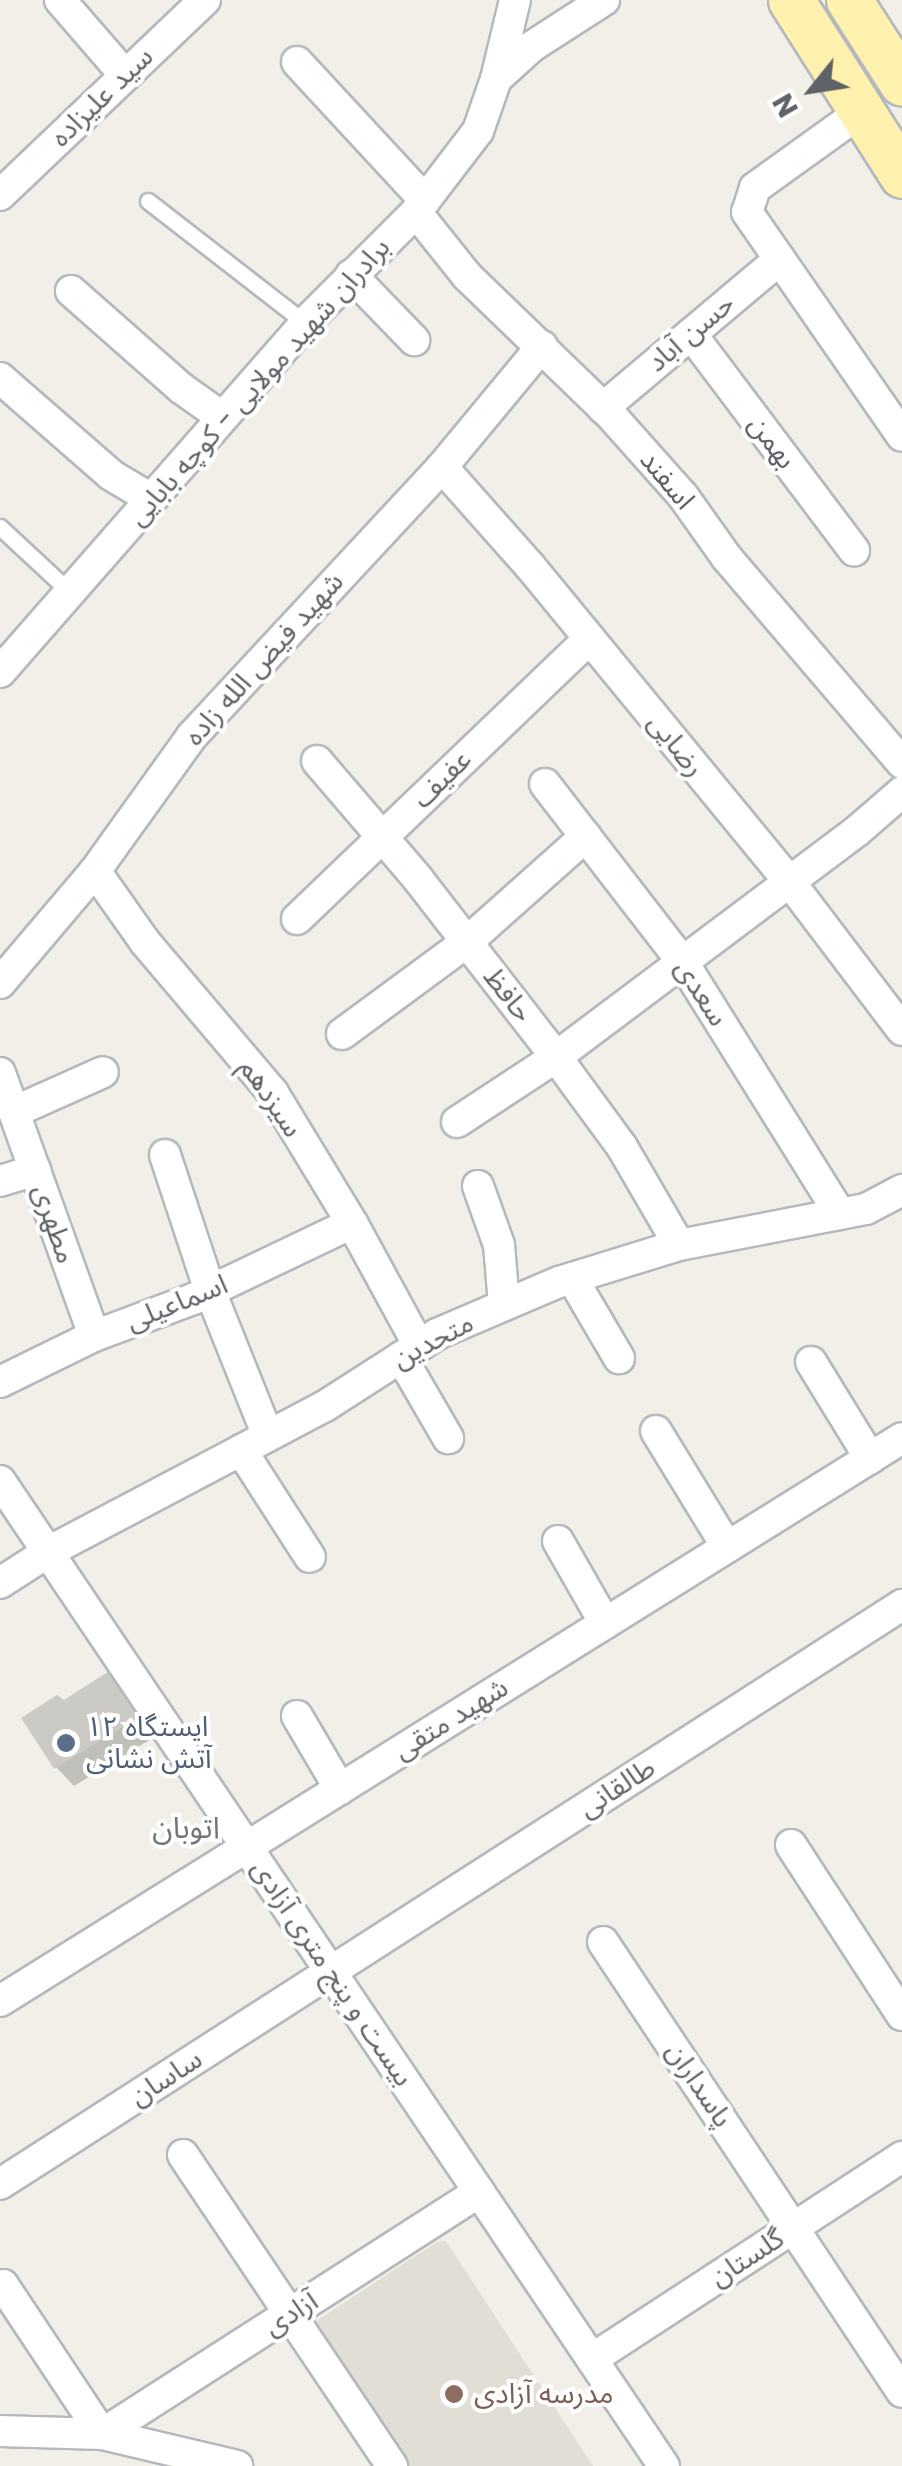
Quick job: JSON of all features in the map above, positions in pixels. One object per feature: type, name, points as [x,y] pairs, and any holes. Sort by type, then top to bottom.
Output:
[{"type":"main road","points":[[790,0],[902,174]]},
{"type":"main road","points":[[848,0],[902,82]]},
{"type":"street","points":[[60,0],[125,75]]},
{"type":"street","name":"سید علیزاده","points":[[6,176],[125,75],[205,0]]},
{"type":"street","name":"برادران شهید مولایی - کوچه بابایی","points":[[0,672],[305,323],[420,206],[478,131],[496,79],[514,0]]},
{"type":"street","points":[[496,79],[531,47],[603,0]]},
{"type":"street","name":"اسفند","points":[[297,62],[420,206],[468,276],[603,408],[683,496],[727,558],[902,762]]},
{"type":"street","points":[[862,112],[755,188],[747,212],[902,436]]},
{"type":"street","name":"حسن آباد","points":[[603,408],[780,259]]},
{"type":"street","points":[[351,275],[414,340]]},
{"type":"street","points":[[71,291],[181,388],[222,417]]},
{"type":"street","name":"بهمن","points":[[691,334],[854,550]]},
{"type":"street","name":"شهید فیض الله زاده","points":[[0,983],[95,871],[192,736],[442,467],[542,346]]},
{"type":"street","points":[[0,378],[111,475],[151,499]]},
{"type":"street","name":"رضایی","points":[[442,467],[789,881],[902,1030]]},
{"type":"street","name":"عفیف","points":[[297,920],[589,639]]},
{"type":"street","name":"حافظ","points":[[317,762],[382,837],[556,1057],[622,1147],[679,1244]]},
{"type":"street","name":"سعدی","points":[[546,784],[682,961],[840,1214]]},
{"type":"street","points":[[457,1122],[556,1057],[902,792]]},
{"type":"street","points":[[342,1034],[467,942],[586,836]]},
{"type":"street","name":"سیزدهم","points":[[95,871],[145,942],[273,1093],[352,1222],[448,1438]]},
{"type":"street","points":[[16,1110],[103,1072]]},
{"type":"street","name":"مطهری","points":[[0,1073],[94,1336]]},
{"type":"street","points":[[165,1155],[255,1443],[310,1557]]},
{"type":"street","points":[[0,1181],[35,1170]]},
{"type":"street","points":[[478,1186],[499,1245],[504,1306]]},
{"type":"street","name":"متحدین","points":[[0,1583],[48,1552],[255,1443],[410,1351],[504,1306],[572,1278],[679,1244],[866,1209],[902,1190]]},
{"type":"street","name":"اسماعیلی","points":[[0,1382],[94,1336],[210,1291],[352,1222]]},
{"type":"street","points":[[572,1278],[619,1358]]},
{"type":"street","points":[[811,1362],[870,1458]]},
{"type":"street","points":[[656,1431],[727,1547]]},
{"type":"street","name":"شهید متقی","points":[[0,2001],[902,1438]]},
{"type":"street","name":"بیست و پنج متری آزادی","points":[[0,1481],[664,2466]]},
{"type":"street","points":[[558,1541],[605,1623]]},
{"type":"street","name":"طالقانی","points":[[331,1972],[902,1605]]},
{"type":"street","points":[[297,1716],[340,1789]]},
{"type":"street","points":[[791,1845],[902,2015]]},
{"type":"street","name":"پاسداران","points":[[603,1942],[902,2392]]},
{"type":"street","name":"ساسان","points":[[0,2184],[331,1972]]},
{"type":"street","points":[[184,2155],[392,2466]]},
{"type":"street","name":"گلستان","points":[[592,2359],[902,2157]]},
{"type":"street","name":"آزادی","points":[[102,2434],[479,2192]]},
{"type":"street","points":[[3,2286],[102,2434]]},
{"type":"street","points":[[0,2431],[102,2434],[237,2466]]},
{"type":"lane","points":[[148,201],[305,323]]},
{"type":"lane","points":[[0,527],[70,592]]},
{"type":"shaded area","name":"مدرسه آزادی","points":[[446,2241],[593,2466],[409,2466],[313,2323],[437,2242]]},
{"type":"building","name":"ایستگاه ۱۲ آتش نشانی","points":[[114,1668],[144,1714],[54,1769],[21,1718],[57,1695],[64,1700]]},
{"type":"place","name":"ایستگاه ۱۲ آتش نشانی","points":[[66,1743]]},
{"type":"place","name":"مدرسه آزادی","points":[[454,2394]]},
{"type":"district","name":"اتوبان","points":[[186,1828]]}]
